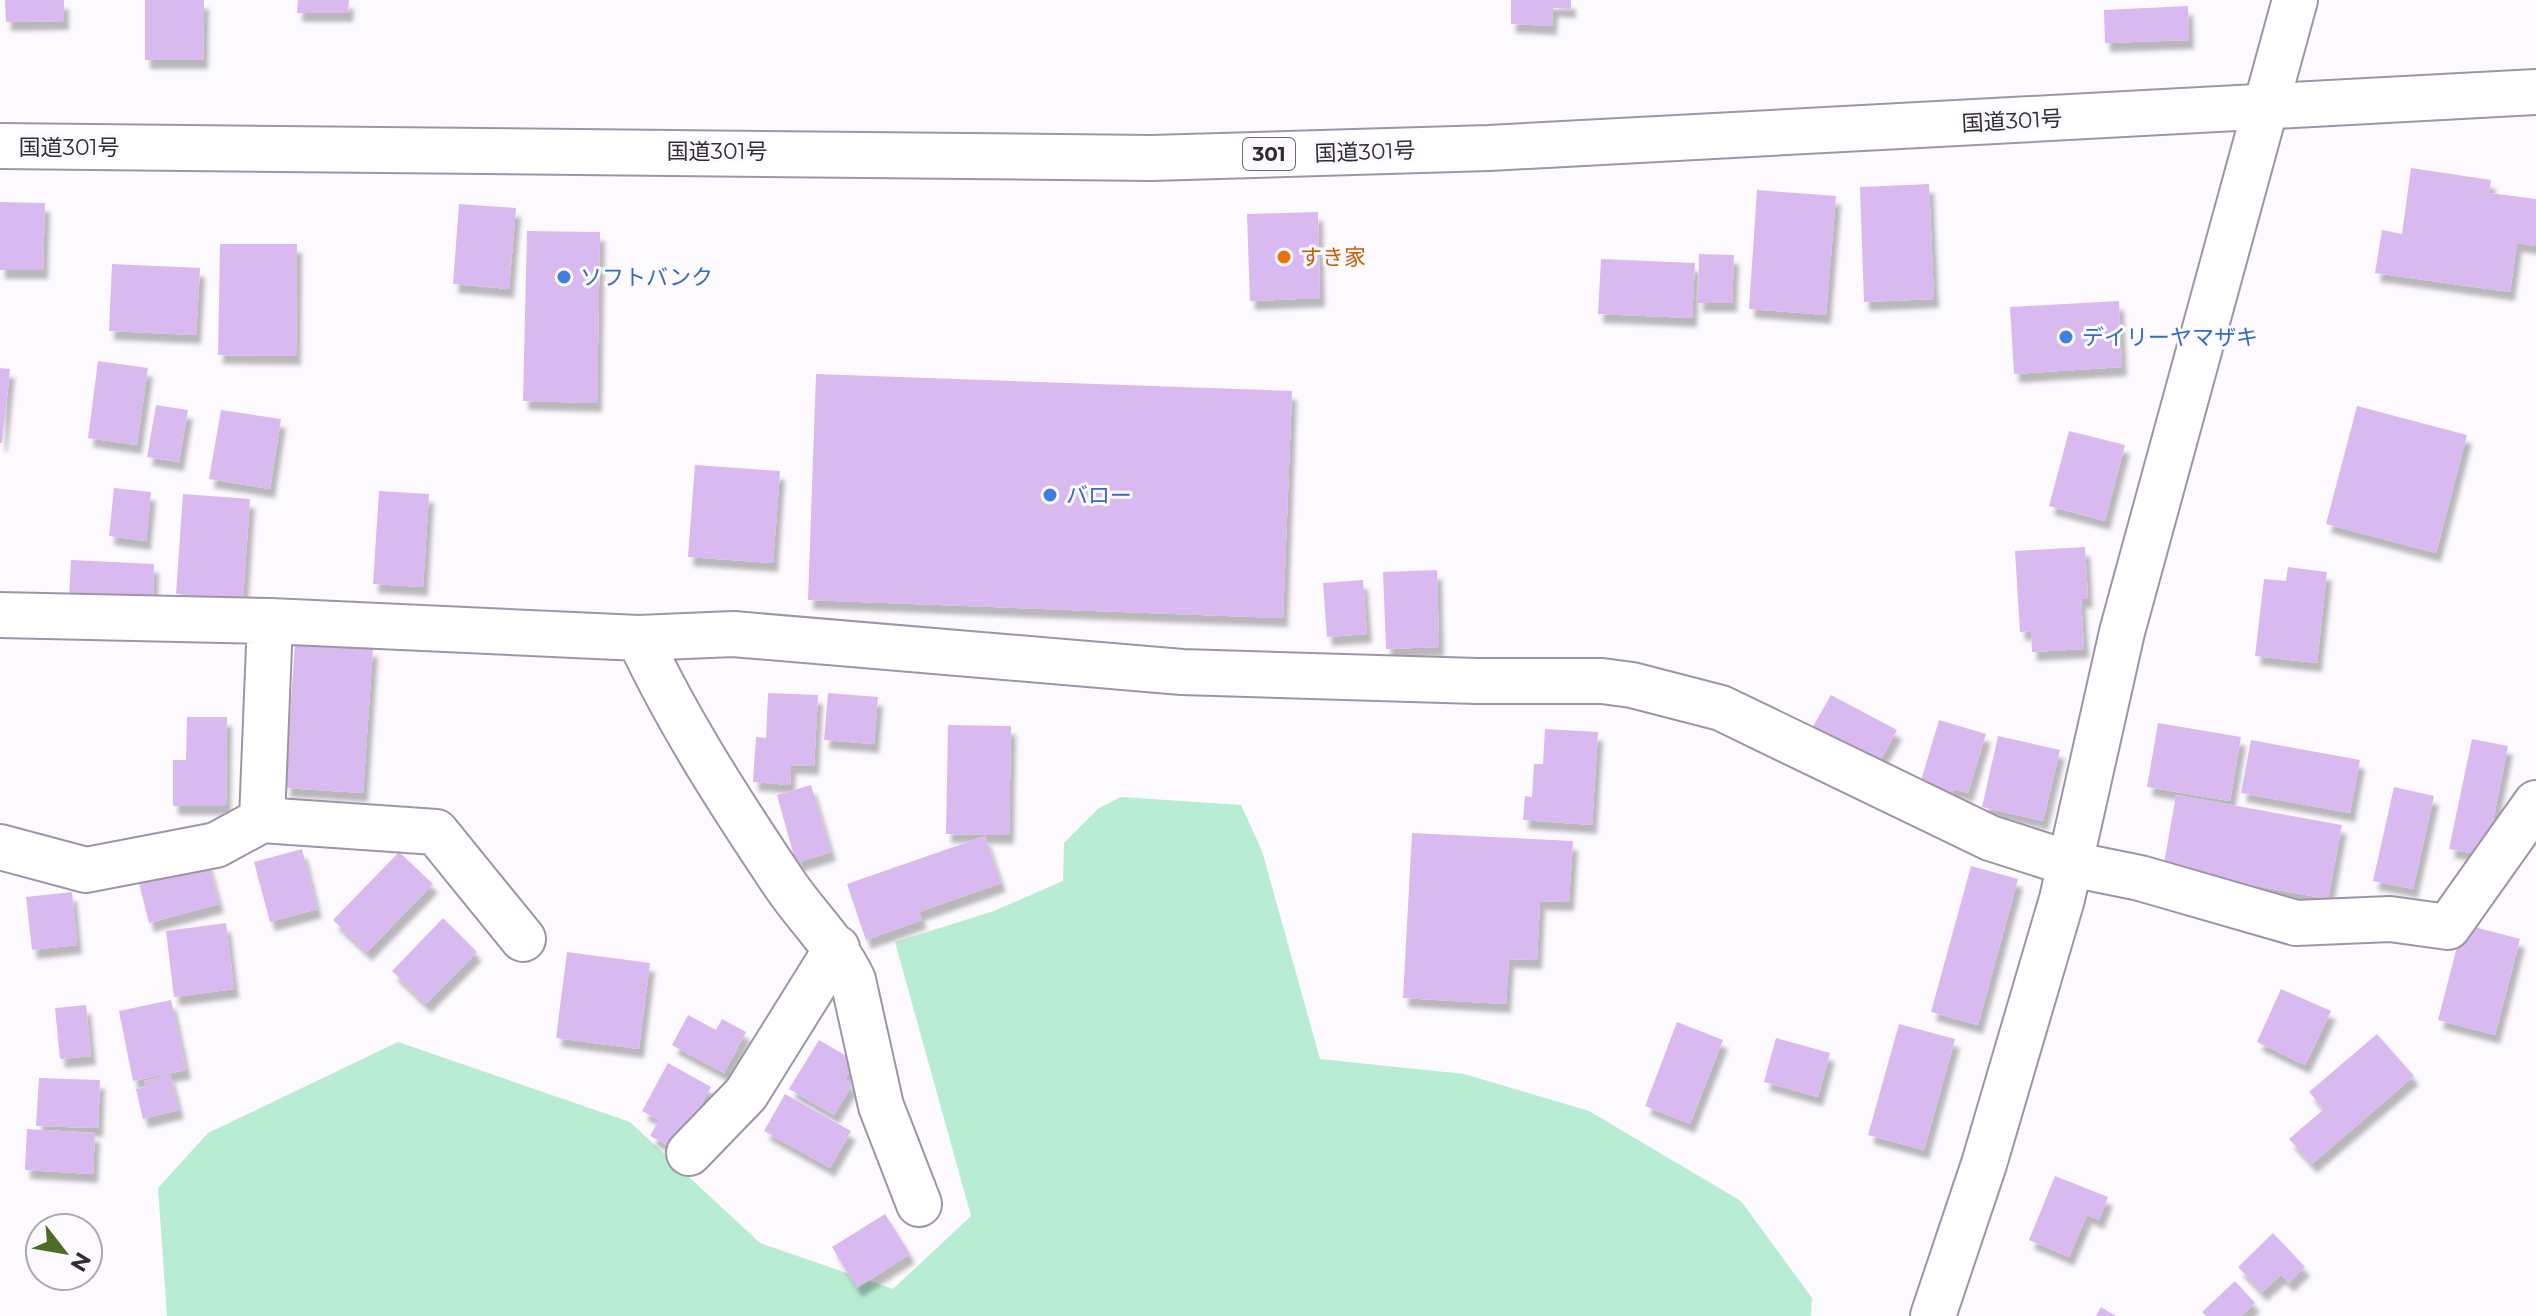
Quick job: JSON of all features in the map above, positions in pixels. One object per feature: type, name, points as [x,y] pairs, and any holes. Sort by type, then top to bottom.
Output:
[{"type":"main road","points":[[1933,1316],[1984,1164],[2071,864],[2126,618],[2268,108],[2295,0]]},
{"type":"main road","name":"国道301号","points":[[0,146],[1151,158],[1489,148],[2536,92]]},
{"type":"main road","points":[[0,615],[270,621],[639,638],[733,634],[1182,672],[1477,681],[1585,680],[1632,685],[1721,708],[1990,838],[2071,864],[2140,878],[2296,923],[2390,919],[2448,927],[2536,803]]},
{"type":"main road","points":[[262,820],[270,621]]},
{"type":"main road","points":[[639,638],[733,805],[796,901],[837,948],[853,980],[881,1106],[919,1204]]},
{"type":"main road","points":[[0,847],[86,870],[216,845],[262,820],[436,832],[523,939]]},
{"type":"main road","points":[[689,1153],[746,1094],[837,948]]},
{"type":"green space","points":[[1121,797],[1241,805],[1262,851],[1320,1059],[1464,1074],[1589,1111],[1741,1201],[1812,1298],[1811,1316],[167,1316],[158,1188],[208,1133],[398,1042],[630,1122],[760,1243],[893,1289],[971,1216],[895,942],[994,911],[1063,881],[1064,843],[1099,808]]},
{"type":"building","points":[[5,0],[64,0],[64,21],[6,22]]},
{"type":"building","points":[[145,0],[204,0],[203,60],[145,60]]},
{"type":"building","points":[[298,0],[349,0],[348,13],[297,13]]},
{"type":"building","points":[[1511,0],[1571,0],[1571,9],[1553,8],[1552,26],[1511,24]]},
{"type":"building","points":[[2188,6],[2189,40],[2105,43],[2104,10]]},
{"type":"building","points":[[2411,168],[2491,180],[2489,193],[2536,199],[2536,246],[2517,243],[2510,292],[2375,273],[2382,230],[2402,234]]},
{"type":"building","points":[[1929,184],[1934,299],[1864,302],[1860,187]]},
{"type":"building","points":[[1757,190],[1836,196],[1826,315],[1749,309]]},
{"type":"building","points":[[0,202],[45,203],[43,270],[0,270]]},
{"type":"building","points":[[459,204],[516,208],[509,289],[453,284]]},
{"type":"building","points":[[1318,212],[1320,298],[1250,301],[1247,214]]},
{"type":"building","points":[[527,231],[600,232],[597,403],[523,401]]},
{"type":"building","points":[[220,244],[297,244],[296,356],[218,355]]},
{"type":"building","points":[[1699,254],[1734,255],[1732,303],[1698,303]]},
{"type":"building","points":[[1601,259],[1695,263],[1692,318],[1598,314]]},
{"type":"building","points":[[112,264],[200,268],[196,335],[109,331]]},
{"type":"building","name":"デイリーヤマザキ","points":[[2119,301],[2122,367],[2014,374],[2010,307]]},
{"type":"building","points":[[98,361],[148,368],[137,445],[88,438]]},
{"type":"building","points":[[0,368],[10,369],[2,443],[0,443]]},
{"type":"building","points":[[816,374],[1292,391],[1283,618],[808,600]]},
{"type":"building","points":[[156,405],[188,410],[179,462],[147,457]]},
{"type":"building","points":[[2357,406],[2467,435],[2436,553],[2326,524]]},
{"type":"building","points":[[221,410],[281,419],[270,489],[209,479]]},
{"type":"building","points":[[2069,431],[2125,445],[2105,521],[2049,506]]},
{"type":"building","points":[[695,465],[780,471],[773,563],[688,557]]},
{"type":"building","points":[[114,488],[151,492],[146,541],[109,536]]},
{"type":"building","points":[[379,491],[429,494],[423,587],[373,584]]},
{"type":"building","points":[[183,494],[250,499],[243,599],[176,594]]},
{"type":"building","points":[[2085,547],[2088,599],[2081,599],[2084,649],[2032,652],[2031,631],[2020,632],[2015,551]]},
{"type":"building","points":[[71,560],[154,564],[153,600],[69,597]]},
{"type":"building","points":[[2288,567],[2327,572],[2317,663],[2255,656],[2264,579],[2286,581]]},
{"type":"building","points":[[1437,570],[1439,647],[1386,649],[1383,572]]},
{"type":"building","points":[[1363,580],[1367,634],[1327,637],[1323,583]]},
{"type":"building","points":[[295,643],[373,648],[363,793],[285,788]]},
{"type":"building","points":[[768,693],[818,695],[814,766],[791,765],[790,785],[753,782],[756,737],[766,738]]},
{"type":"building","points":[[828,693],[878,697],[874,744],[824,740]]},
{"type":"building","points":[[1831,695],[1897,730],[1877,766],[1811,730]]},
{"type":"building","points":[[187,717],[227,717],[226,806],[173,806],[173,760],[186,760]]},
{"type":"building","points":[[1939,720],[1986,734],[1968,793],[1954,789],[1952,794],[1920,784]]},
{"type":"building","points":[[2158,723],[2241,737],[2230,801],[2147,787]]},
{"type":"building","points":[[948,725],[1011,726],[1009,835],[946,834]]},
{"type":"building","points":[[1545,729],[1598,732],[1592,825],[1523,820],[1525,796],[1532,797],[1534,764],[1543,764]]},
{"type":"building","points":[[1998,736],[2060,750],[2043,821],[1982,807]]},
{"type":"building","points":[[2472,739],[2508,746],[2486,856],[2449,849]]},
{"type":"building","points":[[2251,740],[2360,760],[2350,813],[2241,793]]},
{"type":"building","points":[[811,785],[831,852],[796,863],[777,795]]},
{"type":"building","points":[[2394,787],[2434,796],[2413,889],[2373,881]]},
{"type":"building","points":[[2176,795],[2342,825],[2328,899],[2163,869]]},
{"type":"building","points":[[1412,833],[1573,841],[1569,902],[1540,901],[1537,960],[1509,959],[1506,1004],[1403,998]]},
{"type":"building","points":[[985,836],[1001,883],[919,912],[922,920],[866,940],[847,884]]},
{"type":"building","points":[[302,849],[317,909],[270,922],[254,862]]},
{"type":"building","points":[[399,852],[433,884],[367,952],[333,920]]},
{"type":"building","points":[[206,857],[219,904],[149,923],[137,875]]},
{"type":"building","points":[[1971,866],[2018,879],[1978,1025],[1931,1012]]},
{"type":"building","points":[[72,892],[77,945],[32,950],[26,897]]},
{"type":"building","points":[[443,918],[477,952],[426,1004],[392,971]]},
{"type":"building","points":[[226,923],[234,989],[174,997],[166,931]]},
{"type":"building","points":[[2463,924],[2520,939],[2495,1035],[2438,1020]]},
{"type":"building","points":[[567,952],[650,963],[639,1049],[556,1038]]},
{"type":"building","points":[[2281,989],[2331,1011],[2305,1065],[2257,1042]]},
{"type":"building","points":[[171,1000],[186,1070],[133,1081],[119,1011]]},
{"type":"building","points":[[86,1005],[91,1056],[60,1059],[55,1008]]},
{"type":"building","points":[[688,1015],[716,1030],[722,1019],[746,1032],[724,1073],[672,1045]]},
{"type":"building","points":[[1677,1022],[1723,1040],[1690,1124],[1645,1106]]},
{"type":"building","points":[[1899,1024],[1955,1039],[1924,1150],[1868,1135]]},
{"type":"building","points":[[2377,1034],[2414,1076],[2312,1164],[2289,1139],[2324,1109],[2309,1092]]},
{"type":"building","points":[[1776,1038],[1830,1053],[1818,1097],[1764,1082]]},
{"type":"building","points":[[819,1040],[855,1061],[845,1079],[853,1083],[834,1115],[789,1089]]},
{"type":"building","points":[[668,1063],[711,1087],[676,1150],[650,1136],[659,1120],[642,1111]]},
{"type":"building","points":[[170,1075],[179,1110],[143,1119],[136,1089],[146,1087],[144,1081]]},
{"type":"building","points":[[39,1078],[100,1080],[98,1128],[36,1126]]},
{"type":"building","points":[[785,1094],[851,1131],[830,1168],[764,1131]]},
{"type":"building","points":[[27,1129],[95,1133],[93,1174],[25,1170]]},
{"type":"building","points":[[2055,1176],[2108,1197],[2099,1220],[2087,1215],[2069,1257],[2029,1240]]},
{"type":"building","points":[[885,1214],[910,1254],[857,1288],[832,1247]]},
{"type":"building","points":[[2273,1233],[2305,1267],[2289,1283],[2281,1275],[2262,1292],[2238,1267]]},
{"type":"building","points":[[2235,1281],[2255,1303],[2241,1316],[2206,1316],[2202,1312]]},
{"type":"building","points":[[2101,1307],[2116,1316],[2096,1316]]},
{"type":"place","name":"すき家","points":[[1284,257]]},
{"type":"place","name":"ソフトバンク","points":[[564,277]]},
{"type":"place","name":"デイリーヤマザキ","points":[[2066,337]]},
{"type":"place","name":"バロー","points":[[1050,495]]}]
